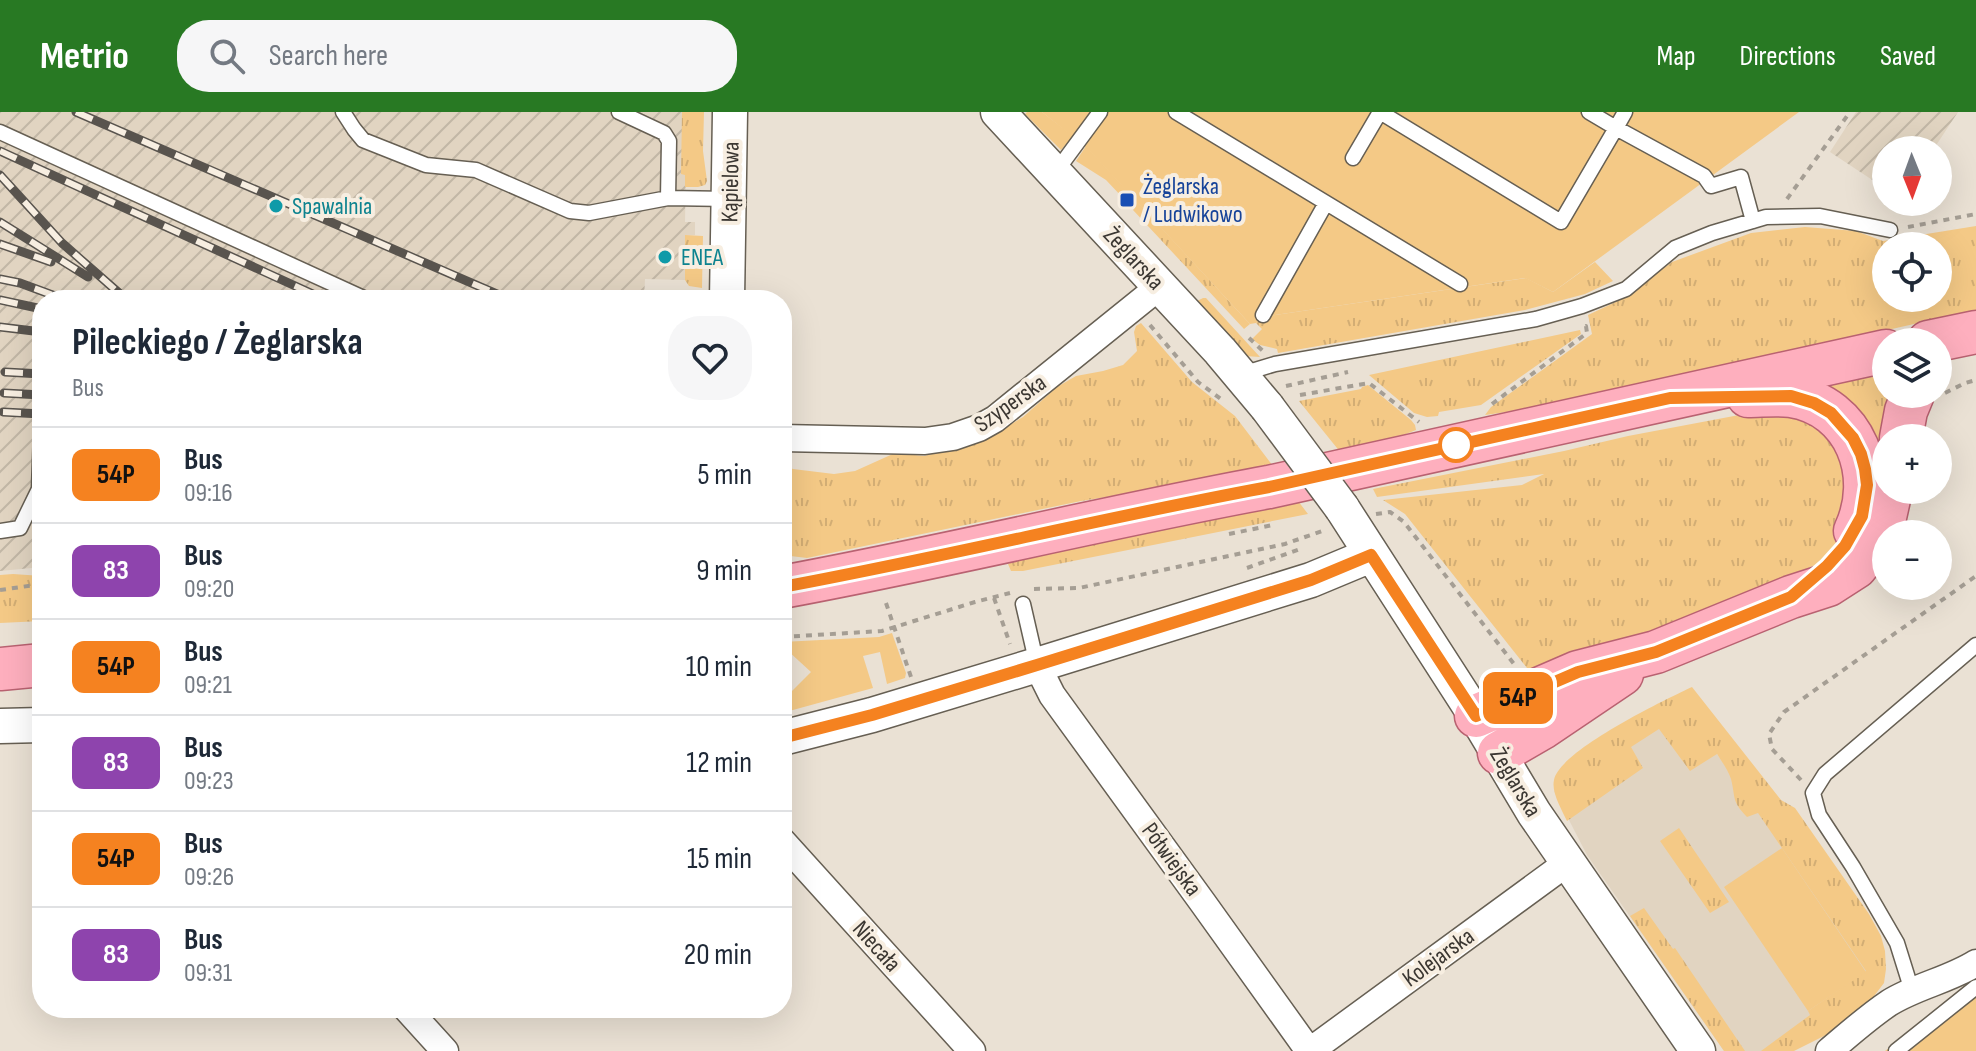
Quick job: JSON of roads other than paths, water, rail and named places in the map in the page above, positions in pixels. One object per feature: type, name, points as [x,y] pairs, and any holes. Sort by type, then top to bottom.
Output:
[{"type":"main road","points":[[1952,337],[1976,332]]},
{"type":"main road","points":[[1952,355],[1976,344]]},
{"type":"main road","points":[[792,585],[1269,487],[1872,354]]},
{"type":"main road","points":[[1670,398],[1791,396],[1814,403],[1831,413],[1853,438],[1861,454],[1867,485],[1862,516],[1845,546],[1791,597]]},
{"type":"main road","points":[[1476,716],[1578,672],[1656,652],[1828,585],[1856,567],[1875,543],[1888,504]]},
{"type":"main road","points":[[792,565],[904,563]]},
{"type":"main road","points":[[1499,753],[1656,652]]},
{"type":"main road","points":[[0,669],[32,666]]},
{"type":"street","name":"Kąpielowa","points":[[727,290],[730,112]]},
{"type":"street","name":"Żeglarska","points":[[998,112],[1055,174],[1151,294],[1233,388],[1274,397],[1337,520],[1371,555],[1476,716],[1534,813],[1698,1051]]},
{"type":"street","name":"Szyperska","points":[[792,438],[925,441],[953,437],[979,428],[995,419],[1151,294]]},
{"type":"street","points":[[792,735],[872,715],[1024,658],[1311,580],[1371,555]]},
{"type":"street","name":"Półwiejska","points":[[1024,658],[1309,1051]]},
{"type":"street","points":[[0,726],[32,725]]},
{"type":"street","name":"Niecała","points":[[792,852],[972,1051]]},
{"type":"street","name":"Kolejarska","points":[[1309,1051],[1567,863]]},
{"type":"street","points":[[1829,1051],[1889,1004],[1976,963]]},
{"type":"street","points":[[415,1018],[445,1051]]},
{"type":"lane","points":[[343,112],[363,140],[426,165],[476,170],[570,211],[589,213],[668,198],[730,199]]},
{"type":"lane","points":[[619,112],[664,133],[669,141],[668,198]]},
{"type":"lane","points":[[1055,174],[1100,112]]},
{"type":"lane","points":[[1176,112],[1460,284]]},
{"type":"lane","points":[[1353,158],[1380,112],[1561,222],[1625,112]]},
{"type":"lane","points":[[1589,112],[1704,176],[1711,186],[1741,177],[1753,221]]},
{"type":"lane","points":[[0,132],[346,290]]},
{"type":"lane","points":[[1263,315],[1326,203]]},
{"type":"lane","points":[[1233,388],[1275,364],[1536,319],[1566,310],[1626,289],[1675,248],[1753,221],[1774,217],[1820,216],[1890,230]]},
{"type":"lane","points":[[0,531],[20,528],[32,503]]},
{"type":"lane","points":[[1023,598],[1024,658]]},
{"type":"lane","points":[[1912,991],[1897,943],[1819,815],[1813,793],[1825,774],[1976,645]]},
{"type":"lane","points":[[1896,1051],[1976,987]]},
{"type":"railway","points":[[76,112],[488,290]]},
{"type":"railway","points":[[0,151],[304,290]]},
{"type":"railway","points":[[0,175],[62,243],[116,290]]},
{"type":"railway","points":[[0,222],[88,277]]},
{"type":"railway","points":[[0,244],[51,262]]},
{"type":"railway","points":[[0,279],[39,290]]},
{"type":"railway","points":[[0,300],[32,307]]},
{"type":"railway","points":[[0,327],[32,331]]},
{"type":"railway","points":[[5,372],[32,373]]},
{"type":"railway","points":[[4,393],[32,394]]},
{"type":"railway","points":[[3,412],[32,413]]},
{"type":"place","name":"Żeglarska / Ludwikowo","points":[[1127,200]]},
{"type":"place","name":"Spawalnia","points":[[276,206]]},
{"type":"place","name":"ENEA","points":[[665,257]]}]
